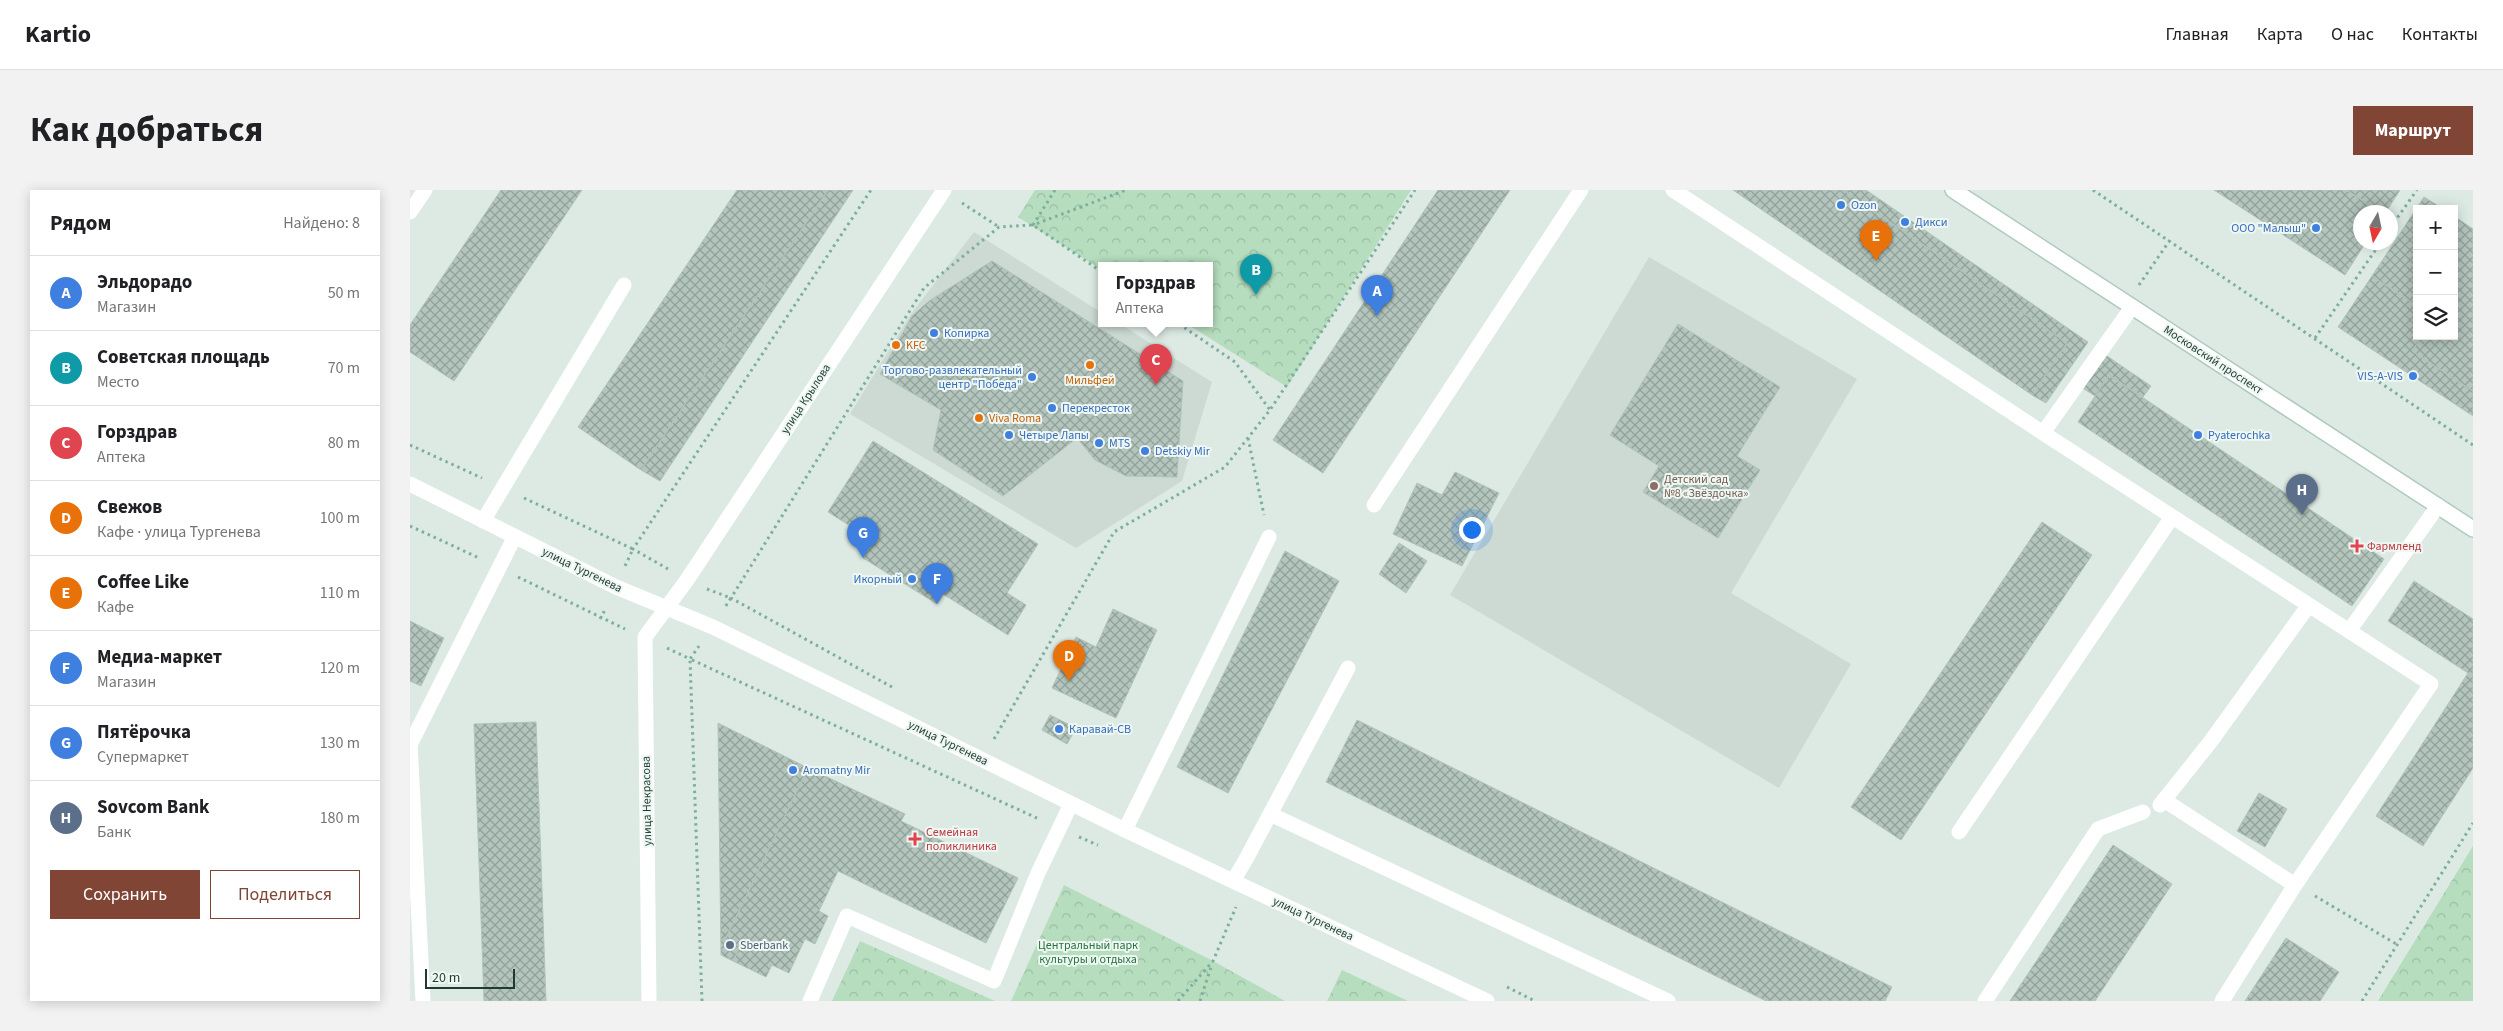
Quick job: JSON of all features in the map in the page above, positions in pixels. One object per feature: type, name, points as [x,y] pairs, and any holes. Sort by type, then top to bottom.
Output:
[{"type":"street","points":[[410,212],[424,190]]},
{"type":"street","name":"улица Крылова","points":[[668,608],[944,190]]},
{"type":"street","points":[[1374,505],[1581,190]]},
{"type":"street","points":[[1674,190],[2043,434],[2431,684],[2295,885],[2222,1001]]},
{"type":"street","name":"Московский проспект","points":[[1953,190],[2473,529]]},
{"type":"street","points":[[483,521],[624,285]]},
{"type":"street","points":[[2043,434],[2132,307]]},
{"type":"street","name":"улица Тургенева","points":[[410,484],[616,588],[712,627],[1071,804],[1487,1001]]},
{"type":"street","points":[[2349,631],[2438,506]]},
{"type":"street","points":[[1959,832],[2172,517]]},
{"type":"street","points":[[1125,830],[1269,537]]},
{"type":"street","points":[[423,1001],[411,743],[501,569],[514,538]]},
{"type":"street","points":[[2295,885],[2162,803],[2211,740],[2309,605]]},
{"type":"street","points":[[645,637],[668,608]]},
{"type":"street","name":"улица Некрасова","points":[[645,637],[649,1001]]},
{"type":"street","points":[[1232,881],[1348,668]]},
{"type":"street","points":[[810,1001],[847,916],[994,981],[1038,872],[1071,804]]},
{"type":"street","points":[[1985,1001],[2098,829],[2143,812]]},
{"type":"street","points":[[1270,814],[1668,1001]]},
{"type":"path","points":[[871,190],[632,549],[687,580],[731,598],[896,689]]},
{"type":"path","points":[[944,190],[1000,227]]},
{"type":"path","points":[[1033,225],[1055,190]]},
{"type":"path","points":[[702,1001],[690,659],[731,598],[924,288],[1000,227],[1033,225],[1126,190]]},
{"type":"path","points":[[992,742],[1114,532],[1225,467],[1270,410],[1414,190]]},
{"type":"path","points":[[2093,190],[2473,445]]},
{"type":"path","points":[[2398,217],[2417,190]]},
{"type":"path","points":[[1033,225],[1098,269]]},
{"type":"path","points":[[2315,338],[2376,250]]},
{"type":"path","points":[[1183,327],[1235,362],[1270,410]]},
{"type":"path","points":[[1248,438],[1269,537]]},
{"type":"path","points":[[410,526],[600,619],[645,637],[1060,829],[1103,847]]},
{"type":"path","points":[[2362,1001],[2473,823]]},
{"type":"path","points":[[2295,885],[2398,945]]},
{"type":"path","points":[[1200,1001],[1213,961],[1236,907]]},
{"type":"path","points":[[1178,1001],[1213,961]]},
{"type":"path","points":[[1500,984],[1535,1001]]},
{"type":"shaded area","name":"Торгово-развлекательный центр \"Победа\"","points":[[974,232],[1098,310],[1098,327],[1125,327],[1212,382],[1182,481],[1076,548],[850,414],[911,314]]},
{"type":"shaded area","name":"Детский сад №8 «Звёздочка»","points":[[1649,257],[1857,379],[1731,593],[1851,664],[1779,788],[1450,595]]},
{"type":"green space","points":[[1035,190],[1411,190],[1287,387],[1192,327],[1213,327],[1213,262],[1098,262],[1098,267],[1018,217]]},
{"type":"green space","points":[[2473,846],[2473,1001],[2378,1001]]},
{"type":"green space","name":"Центральный парк культуры и отдыха","points":[[1064,885],[1213,961],[1285,1001],[1011,1001]]},
{"type":"green space","points":[[860,941],[995,1001],[832,1001]]},
{"type":"green space","points":[[1342,970],[1408,1001],[1327,1001]]},
{"type":"building","points":[[501,190],[582,190],[454,381],[410,352],[410,325]]},
{"type":"building","points":[[737,190],[828,190],[641,470],[578,427]]},
{"type":"building","points":[[828,190],[853,190],[660,481],[641,470]]},
{"type":"building","points":[[1438,190],[1510,190],[1323,473],[1273,440]]},
{"type":"building","points":[[1733,190],[1843,190],[2067,343],[2032,395]]},
{"type":"building","points":[[1843,190],[1866,190],[2088,342],[2046,403],[2032,395],[2067,343]]},
{"type":"building","name":"ООО \"Малыш\"","points":[[2214,190],[2346,190],[2370,205],[2353,205],[2353,250],[2361,250],[2345,275]]},
{"type":"building","points":[[2346,190],[2400,190],[2390,205],[2370,205]]},
{"type":"building","points":[[2424,197],[2437,205],[2419,205]]},
{"type":"building","points":[[2413,214],[2413,303],[2372,276],[2389,250],[2398,250],[2398,236]]},
{"type":"building","points":[[2458,219],[2473,229],[2473,391],[2412,351],[2419,340],[2458,340]]},
{"type":"building","name":"Торгово-развлекательный центр \"Победа\"","points":[[992,261],[1183,381],[1177,477],[1126,476],[1095,460],[1077,438],[1003,496],[933,450],[941,410],[880,374],[912,316],[929,301]]},
{"type":"building","points":[[2372,276],[2413,303],[2413,340],[2419,340],[2412,351],[2473,391],[2473,416],[2338,327]]},
{"type":"building","points":[[1678,324],[1780,387],[1737,456],[1760,470],[1718,538],[1643,492],[1659,466],[1610,435]]},
{"type":"building","points":[[2104,354],[2151,386],[2143,397],[2109,375],[2095,396],[2081,387]]},
{"type":"building","points":[[2109,375],[2384,559],[2352,606],[2078,422]]},
{"type":"building","points":[[873,441],[1038,544],[1007,593],[1026,605],[1008,635],[943,594],[937,604],[863,558],[874,541],[828,512]]},
{"type":"building","points":[[1455,472],[1499,493],[1462,566],[1393,534],[1417,483],[1442,495]]},
{"type":"building","points":[[2042,522],[2092,555],[1901,840],[1851,807]]},
{"type":"building","points":[[1399,543],[1427,561],[1406,593],[1379,574]]},
{"type":"building","points":[[1285,551],[1339,581],[1228,793],[1177,767]]},
{"type":"building","points":[[2414,581],[2473,619],[2473,768],[2423,846],[2376,816],[2468,673],[2388,621]]},
{"type":"building","points":[[1113,609],[1157,630],[1116,718],[1052,688],[1076,637],[1096,647]]},
{"type":"building","points":[[410,621],[444,638],[421,686],[410,681]]},
{"type":"building","name":"Каравай-СВ","points":[[1050,715],[1076,728],[1067,744],[1042,730]]},
{"type":"building","points":[[1357,720],[1892,987],[1885,1001],[1766,1001],[1326,782]]},
{"type":"building","points":[[536,722],[546,1001],[484,1001],[474,724]]},
{"type":"building","points":[[718,723],[808,768],[724,942],[739,949],[733,961],[721,955]]},
{"type":"building","points":[[808,768],[905,814],[901,821],[1018,878],[986,943],[838,871],[819,911],[828,916],[815,944],[805,939],[789,973],[772,965],[766,977],[733,961],[739,949],[724,942]]},
{"type":"building","points":[[2259,793],[2287,809],[2265,847],[2237,831]]},
{"type":"building","points":[[2113,845],[2172,884],[2095,1001],[2010,1001]]},
{"type":"building","points":[[2286,938],[2339,972],[2320,1001],[2245,1001]]},
{"type":"place","name":"Ozon","points":[[1841,205]]},
{"type":"place","name":"Дикси","points":[[1905,222]]},
{"type":"place","name":"ООО \"Малыш\"","points":[[2316,228]]},
{"type":"place","name":"Coffee Like","points":[[1876,261]]},
{"type":"place","name":"Советская площадь","points":[[1256,295]]},
{"type":"place","name":"Эльдорадо","points":[[1377,316]]},
{"type":"place","name":"Копирка","points":[[934,333]]},
{"type":"place","name":"KFC","points":[[896,345]]},
{"type":"place","name":"Мильфей","points":[[1090,365]]},
{"type":"place","name":"VIS-A-VIS","points":[[2413,376]]},
{"type":"place","name":"Торгово-развлекательный центр \"Победа\"","points":[[1032,377]]},
{"type":"place","name":"Горздрав","points":[[1156,385]]},
{"type":"place","name":"Перекресток","points":[[1052,408]]},
{"type":"place","name":"Viva Roma","points":[[979,418]]},
{"type":"place","name":"Четыре Лапы","points":[[1009,435]]},
{"type":"place","name":"Pyaterochka","points":[[2198,435]]},
{"type":"place","name":"MTS","points":[[1099,443]]},
{"type":"place","name":"Detskiy Mir","points":[[1145,451]]},
{"type":"place","name":"Детский сад №8 «Звёздочка»","points":[[1654,486]]},
{"type":"place","name":"Sovcom Bank","points":[[2302,515]]},
{"type":"place","name":"Фармленд","points":[[2357,546]]},
{"type":"place","name":"Пятёрочка","points":[[863,558]]},
{"type":"place","name":"Икорный","points":[[912,579]]},
{"type":"place","name":"Медиа-маркет","points":[[937,604]]},
{"type":"place","name":"Свежов","points":[[1069,681]]},
{"type":"place","name":"Каравай-СВ","points":[[1059,729]]},
{"type":"place","name":"Aromatny Mir","points":[[793,770]]},
{"type":"place","name":"Семейная поликлиника","points":[[915,839]]},
{"type":"place","name":"Sberbank","points":[[730,945]]}]
